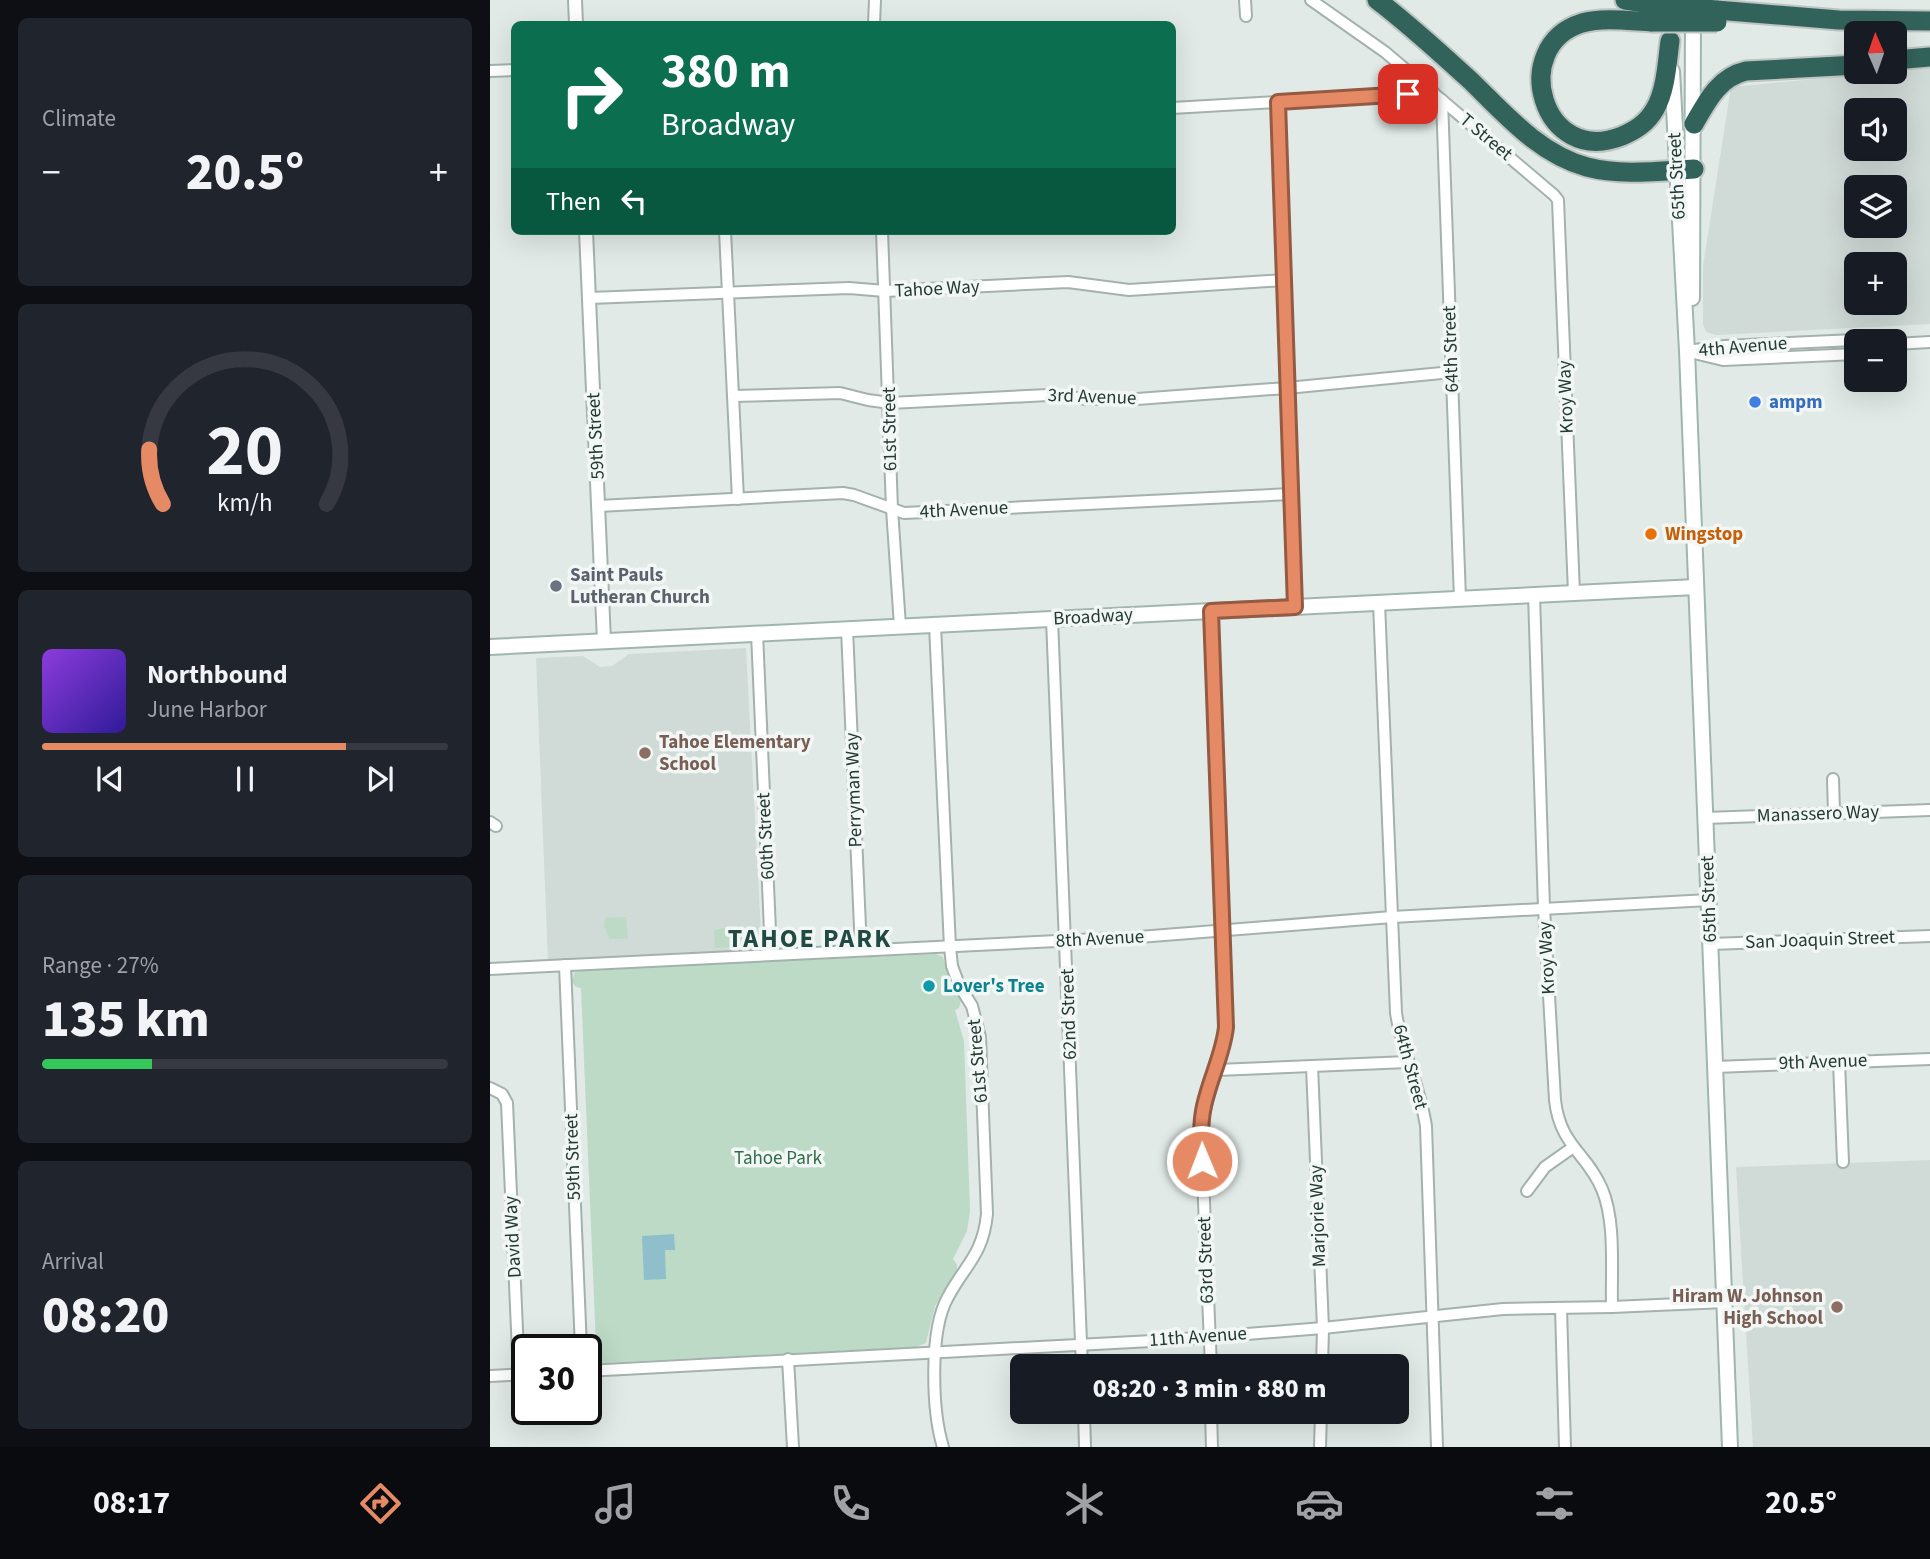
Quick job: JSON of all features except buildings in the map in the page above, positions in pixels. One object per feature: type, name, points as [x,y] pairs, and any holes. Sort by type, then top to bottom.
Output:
[{"type":"highway","points":[[1377,0],[1414,28],[1532,139],[1558,156],[1586,167],[1616,172],[1685,170]]},
{"type":"highway","points":[[1625,0],[1657,9],[1716,16],[1930,21]]},
{"type":"highway","points":[[1657,9],[1582,23],[1565,32],[1545,58],[1541,84],[1546,107],[1562,129],[1573,136],[1596,141],[1618,137],[1643,125],[1658,103],[1670,41]]},
{"type":"highway","points":[[1908,60],[1930,57]]},
{"type":"highway","points":[[1694,124],[1718,86],[1732,74],[1844,66]]},
{"type":"main road","name":"65th Street","points":[[1685,170],[1694,124],[1692,0]]},
{"type":"main road","name":"65th Street","points":[[1657,9],[1670,41],[1685,170],[1696,587],[1730,1447]]},
{"type":"main road","name":"Broadway","points":[[490,646],[1696,587]]},
{"type":"street","points":[[575,0],[576,21]]},
{"type":"street","points":[[874,21],[875,0]]},
{"type":"street","points":[[1245,0],[1246,16]]},
{"type":"street","name":"T Street","points":[[1311,0],[1357,31],[1558,200]]},
{"type":"street","points":[[490,71],[511,70]]},
{"type":"street","points":[[1176,108],[1438,97]]},
{"type":"street","name":"64th Street","points":[[1438,97],[1460,599]]},
{"type":"street","points":[[1278,102],[1295,607]]},
{"type":"street","name":"Kroy Way","points":[[1558,200],[1574,593]]},
{"type":"street","name":"59th Street","points":[[586,235],[604,641]]},
{"type":"street","points":[[725,235],[738,499]]},
{"type":"street","name":"61st Street","points":[[882,235],[892,509],[900,626]]},
{"type":"street","name":"Tahoe Way","points":[[590,298],[849,288],[885,291],[1068,282],[1129,290],[1284,280]]},
{"type":"street","name":"4th Avenue","points":[[1688,351],[1725,346],[1844,340]]},
{"type":"street","points":[[1907,343],[1930,342]]},
{"type":"street","name":"4th Avenue","points":[[1688,351],[1723,360],[1844,355]]},
{"type":"street","name":"3rd Avenue","points":[[733,396],[840,393],[890,403],[1048,395],[1137,399],[1452,372]]},
{"type":"street","name":"4th Avenue","points":[[599,506],[843,493],[904,513],[1291,494]]},
{"type":"street","name":"Kroy Way","points":[[1534,595],[1544,908],[1555,1100],[1560,1126],[1572,1148],[1593,1172],[1605,1199],[1609,1221],[1612,1307]]},
{"type":"street","name":"64th Street","points":[[1380,603],[1396,1013],[1408,1062],[1417,1083],[1426,1126],[1437,1447]]},
{"type":"street","name":"63rd Street","points":[[1211,611],[1226,1027],[1217,1070],[1203,1108],[1201,1131],[1211,1354]]},
{"type":"street","name":"62nd Street","points":[[1052,619],[1081,1354]]},
{"type":"street","name":"61st Street","points":[[935,625],[950,947],[952,966],[959,985],[972,1006],[980,1037],[987,1214],[976,1255],[942,1308],[934,1339],[938,1423],[943,1447]]},
{"type":"street","name":"Perryman Way","points":[[847,629],[861,950]]},
{"type":"street","name":"60th Street","points":[[757,633],[771,954]]},
{"type":"street","points":[[1833,779],[1834,813]]},
{"type":"street","name":"Manassero Way","points":[[1706,818],[1930,810]]},
{"type":"street","name":"8th Avenue","points":[[490,969],[1066,941],[1392,917],[1709,900]]},
{"type":"street","name":"San Joaquin Street","points":[[1711,944],[1930,936]]},
{"type":"street","name":"59th Street","points":[[565,965],[580,1334]]},
{"type":"street","name":"9th Avenue","points":[[1716,1067],[1930,1059]]},
{"type":"street","points":[[1217,1070],[1408,1062]]},
{"type":"street","points":[[1839,1062],[1843,1162]]},
{"type":"street","name":"Marjorie Way","points":[[1312,1066],[1322,1354]]},
{"type":"street","name":"David Way","points":[[490,1088],[497,1090],[506,1099],[521,1334]]},
{"type":"street","points":[[1527,1191],[1545,1167],[1572,1148]]},
{"type":"street","name":"11th Avenue","points":[[602,1370],[1081,1345],[1323,1328],[1503,1310],[1725,1302]]},
{"type":"street","points":[[1561,1308],[1565,1447]]},
{"type":"street","points":[[788,1359],[793,1447]]},
{"type":"street","points":[[490,1376],[511,1375]]},
{"type":"street","points":[[1084,1424],[1085,1447]]},
{"type":"street","points":[[1212,1424],[1212,1447]]},
{"type":"street","points":[[1320,1447],[1321,1424]]},
{"type":"shaded area","points":[[1930,68],[1930,324],[1717,335],[1706,332],[1703,324],[1703,266],[1731,87],[1844,76],[1844,84],[1908,84],[1908,70]]},
{"type":"shaded area","name":"Tahoe Elementary School","points":[[746,648],[762,952],[548,963],[536,658],[583,656],[600,667],[612,666],[629,654]]},
{"type":"shaded area","name":"Hiram W. Johnson High School","points":[[1930,1160],[1930,1447],[1753,1447],[1736,1167]]},
{"type":"green space","points":[[626,917],[628,938],[610,939],[604,927],[605,918]]},
{"type":"green space","points":[[741,925],[742,946],[715,948],[714,930]]},
{"type":"green space","name":"Tahoe Park","points":[[936,954],[943,957],[950,980],[961,1001],[959,1008],[955,1010],[964,1041],[970,1211],[967,1231],[953,1259],[957,1270],[935,1306],[926,1343],[916,1347],[602,1363],[602,1334],[596,1334],[581,988],[572,982],[574,973],[580,970]]},
{"type":"water","points":[[674,1234],[675,1250],[665,1250],[666,1279],[644,1280],[642,1236]]},
{"type":"place","name":"ampm","points":[[1755,402]]},
{"type":"place","name":"Wingstop","points":[[1651,534]]},
{"type":"place","name":"Saint Pauls Lutheran Church","points":[[556,586]]},
{"type":"place","name":"Tahoe Elementary School","points":[[645,753]]},
{"type":"place","name":"Lover's Tree","points":[[929,986]]},
{"type":"place","name":"Hiram W. Johnson High School","points":[[1837,1307]]},
{"type":"district","name":"TAHOE PARK","points":[[810,938]]},
{"type":"route","points":[[1202,1161],[1203,1108],[1220,1063],[1226,1027],[1211,611],[1295,607],[1278,102],[1408,94]]}]
